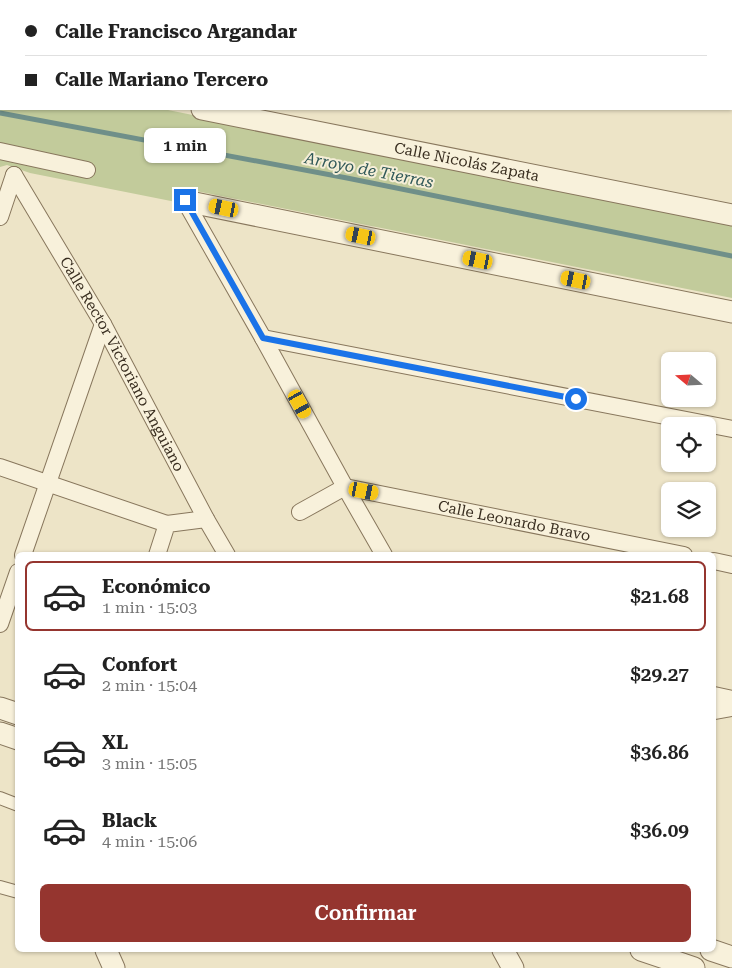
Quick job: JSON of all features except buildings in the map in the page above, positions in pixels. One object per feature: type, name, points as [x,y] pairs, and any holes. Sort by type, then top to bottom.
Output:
[{"type":"street","name":"Calle Nicolás Zapata","points":[[207,110],[732,215]]},
{"type":"street","points":[[0,150],[87,170]]},
{"type":"street","name":"Calle Rector Victoriano Anguiano","points":[[0,217],[14,175],[103,324],[225,552]]},
{"type":"street","points":[[185,200],[732,312]]},
{"type":"street","points":[[185,200],[382,552]]},
{"type":"street","points":[[24,552],[103,324]]},
{"type":"street","points":[[263,338],[732,429]]},
{"type":"street","points":[[0,466],[167,524],[206,519]]},
{"type":"street","points":[[300,512],[345,487]]},
{"type":"street","name":"Calle Leonardo Bravo","points":[[345,487],[669,552]]},
{"type":"street","points":[[158,552],[167,524]]},
{"type":"street","points":[[716,561],[732,565]]},
{"type":"street","points":[[0,624],[15,581]]},
{"type":"street","points":[[716,695],[732,698]]},
{"type":"street","points":[[0,708],[15,713]]},
{"type":"street","points":[[716,711],[732,708]]},
{"type":"street","points":[[0,733],[15,738]]},
{"type":"street","points":[[0,798],[15,804]]},
{"type":"street","points":[[0,887],[15,891]]},
{"type":"street","points":[[107,952],[114,968]]},
{"type":"street","points":[[504,952],[513,968]]},
{"type":"street","points":[[647,952],[694,968]]},
{"type":"street","points":[[716,952],[732,957]]},
{"type":"green space","points":[[0,110],[168,110],[732,224],[732,298],[191,190],[176,202],[30,173],[7,165],[0,167]]},
{"type":"waterway","name":"Arroyo de Tierras","points":[[0,113],[347,178],[732,256]]},
{"type":"route","points":[[185,200],[263,338],[576,399]]}]
